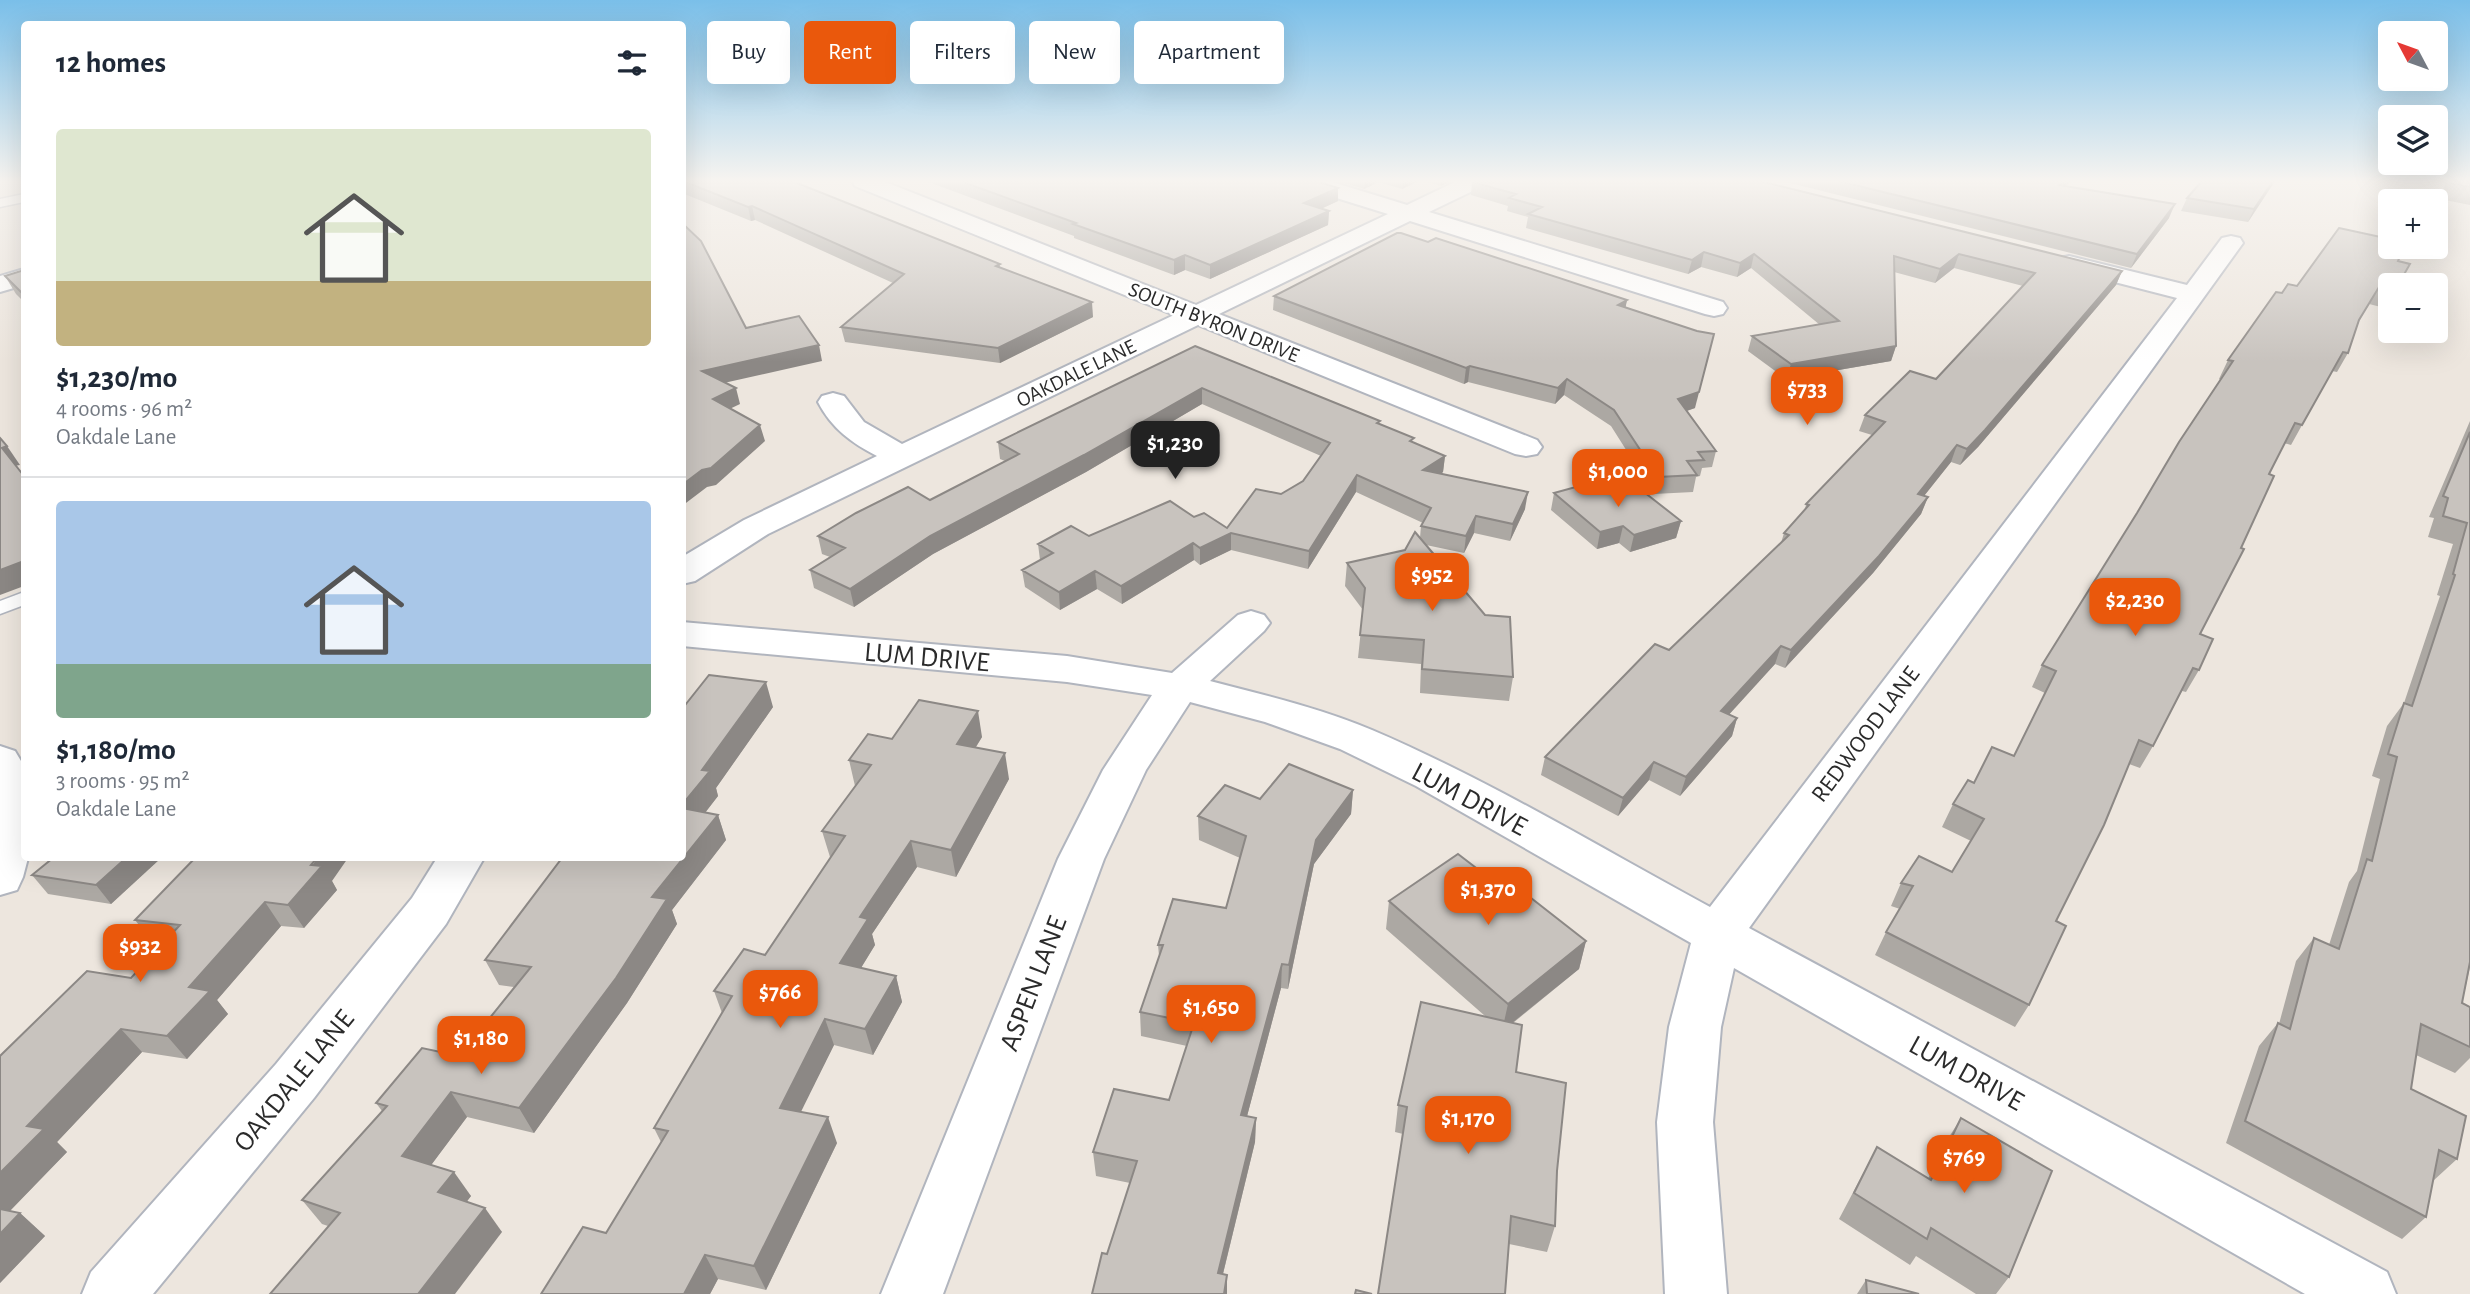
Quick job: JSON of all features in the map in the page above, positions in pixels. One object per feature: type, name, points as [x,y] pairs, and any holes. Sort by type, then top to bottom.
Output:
[{"type":"street","name":"SOUTH BYRON DRIVE","points":[[1013,241],[1526,447]]},
{"type":"street","name":"OAKDALE LANE","points":[[686,571],[757,527],[1349,241]]},
{"type":"street","points":[[1500,241],[1714,308]]},
{"type":"street","name":"REDWOOD LANE","points":[[1696,1294],[1685,1122],[1695,1027],[1718,933],[2231,243]]},
{"type":"street","points":[[2047,257],[2193,294]]},
{"type":"street","points":[[0,272],[21,267]]},
{"type":"street","points":[[0,284],[21,278]]},
{"type":"street","points":[[833,402],[838,414],[849,426],[902,457]]},
{"type":"street","name":"ASPEN LANE","points":[[912,1294],[1081,859],[1118,779],[1143,738],[1181,687],[1251,623]]},
{"type":"street","name":"LUM DRIVE","points":[[686,634],[1067,669],[1181,687],[1278,712],[1355,739],[1431,775],[2365,1294]]},
{"type":"street","points":[[0,761],[21,796],[0,877]]},
{"type":"street","name":"OAKDALE LANE","points":[[113,1294],[303,1071],[429,912],[459,861]]},
{"type":"lane","points":[[0,608],[21,599]]},
{"type":"building","points":[[686,241],[701,241],[746,328],[799,316],[819,345],[702,371],[736,388],[713,399],[760,425],[711,468],[702,470],[686,482]]},
{"type":"building","points":[[831,241],[943,241],[1000,264],[996,266],[1092,302],[998,348],[841,327],[904,274]]},
{"type":"building","points":[[1122,241],[1262,241],[1210,265],[1185,255],[1174,260]]},
{"type":"building","points":[[1381,241],[1446,241],[1627,300],[1618,305],[1714,334],[1699,392],[1678,399],[1716,451],[1698,452],[1704,460],[1687,461],[1697,475],[1658,477],[1614,410],[1567,379],[1558,388],[1470,366],[1466,368],[1274,296]]},
{"type":"building","points":[[1626,241],[2003,241],[2122,271],[1967,449],[1957,445],[1918,494],[1928,497],[1879,556],[1791,650],[1781,646],[1721,711],[1737,718],[1686,777],[1654,762],[1623,798],[1545,757],[1655,644],[1669,650],[1789,535],[1784,533],[1809,505],[1806,504],[1885,422],[1865,415],[1910,371],[1936,379],[2035,273],[1959,254],[1940,269],[1894,256],[1896,346],[1791,364],[1752,336],[1839,321],[1754,254],[1740,263],[1704,252],[1692,260]]},
{"type":"building","points":[[2085,241],[2147,241],[2137,254]]},
{"type":"building","points":[[2329,241],[2378,241],[2378,259],[2399,259],[2398,261],[2410,264],[2405,273],[2378,273],[2378,289],[2359,320],[2348,353],[2343,352],[2302,425],[2295,423],[2269,474],[2274,476],[2241,548],[2244,549],[2200,634],[2213,639],[2199,670],[2193,668],[2153,746],[2139,740],[2104,825],[2056,921],[2066,926],[2029,1005],[1886,932],[1913,886],[1901,883],[1919,856],[1952,872],[1984,819],[1953,804],[1968,780],[1974,783],[1992,747],[2014,756],[2056,671],[2042,665],[2179,442],[2233,361],[2228,360],[2276,292],[2282,293],[2288,284],[2297,286]]},
{"type":"building","points":[[21,271],[21,292],[5,276]]},
{"type":"building","points":[[1195,346],[1380,421],[1377,423],[1414,438],[1410,441],[1445,456],[1423,470],[1528,492],[1513,524],[1476,516],[1466,536],[1421,526],[1431,508],[1357,475],[1309,551],[1231,533],[1200,548],[1193,543],[1121,586],[1095,571],[1059,592],[1022,570],[1053,553],[1038,544],[1071,526],[1089,536],[1170,501],[1194,517],[1204,513],[1227,528],[1256,489],[1281,494],[1303,481],[1330,443],[1202,388],[1084,455],[930,536],[850,589],[810,570],[845,548],[818,536],[856,513],[908,487],[930,500],[1019,454],[998,442]]},
{"type":"building","points":[[2470,432],[2470,962],[2462,1003],[2470,1007],[2470,1047],[2421,1024],[2411,1089],[2466,1116],[2457,1159],[2439,1150],[2426,1217],[2245,1121],[2278,1023],[2290,1029],[2314,938],[2339,949],[2367,859],[2372,861],[2397,757],[2388,754],[2404,703],[2412,706],[2455,575],[2453,574],[2467,523],[2443,516],[2448,498],[2443,496]]},
{"type":"building","points":[[0,438],[7,446],[2,448],[21,472],[21,562],[0,570]]},
{"type":"building","points":[[1590,483],[1604,494],[1635,485],[1681,521],[1634,535],[1623,526],[1600,532],[1554,493]]},
{"type":"building","points":[[1415,532],[1485,615],[1510,617],[1513,677],[1422,669],[1424,640],[1360,635],[1365,588],[1347,563],[1405,550]]},
{"type":"building","points":[[709,675],[766,682],[702,770],[710,771],[686,800],[686,704]]},
{"type":"building","points":[[919,700],[978,711],[957,744],[1005,753],[951,850],[911,841],[860,917],[868,919],[840,963],[896,976],[865,1029],[825,1019],[780,1108],[828,1117],[754,1266],[705,1255],[684,1294],[541,1294],[583,1227],[606,1233],[668,1131],[654,1128],[732,996],[714,991],[744,949],[765,955],[845,836],[822,831],[871,765],[849,760],[868,734],[892,739]]},
{"type":"building","points":[[1289,764],[1353,790],[1316,840],[1289,965],[1282,964],[1241,1115],[1256,1118],[1218,1273],[1227,1275],[1224,1294],[1092,1294],[1102,1253],[1107,1254],[1137,1161],[1093,1152],[1114,1089],[1169,1100],[1194,1023],[1140,1012],[1163,945],[1158,945],[1173,899],[1226,908],[1246,836],[1198,816],[1225,785],[1260,799]]},
{"type":"building","points":[[686,809],[718,815],[686,855]]},
{"type":"building","points":[[1458,854],[1514,897],[1522,891],[1586,941],[1508,1004],[1389,901]]},
{"type":"building","points":[[49,861],[123,861],[96,885],[32,875]]},
{"type":"building","points":[[192,861],[314,861],[311,865],[322,866],[288,905],[265,902],[189,987],[210,991],[167,1036],[121,1029],[27,1126],[44,1129],[0,1173],[0,1056],[87,971],[131,978],[180,925],[135,920]]},
{"type":"building","points":[[560,861],[681,861],[652,897],[667,899],[616,978],[519,1108],[451,1092],[402,1156],[454,1172],[438,1192],[485,1208],[418,1294],[270,1294],[340,1213],[302,1200],[387,1106],[376,1103],[422,1048],[459,1056],[531,967],[485,960]]},
{"type":"building","points":[[1421,1002],[1522,1025],[1516,1072],[1566,1083],[1557,1171],[1555,1226],[1511,1216],[1505,1294],[1378,1294],[1407,1107],[1398,1105]]},
{"type":"building","points":[[1961,1118],[2052,1171],[2009,1277],[1931,1228],[1927,1239],[1854,1193],[1877,1147],[1931,1180]]},
{"type":"building","points":[[0,1209],[20,1213],[0,1234]]},
{"type":"building","points":[[1866,1280],[1919,1294],[1867,1294]]},
{"type":"building","points":[[1356,1290],[1372,1294],[1355,1294]]}]
